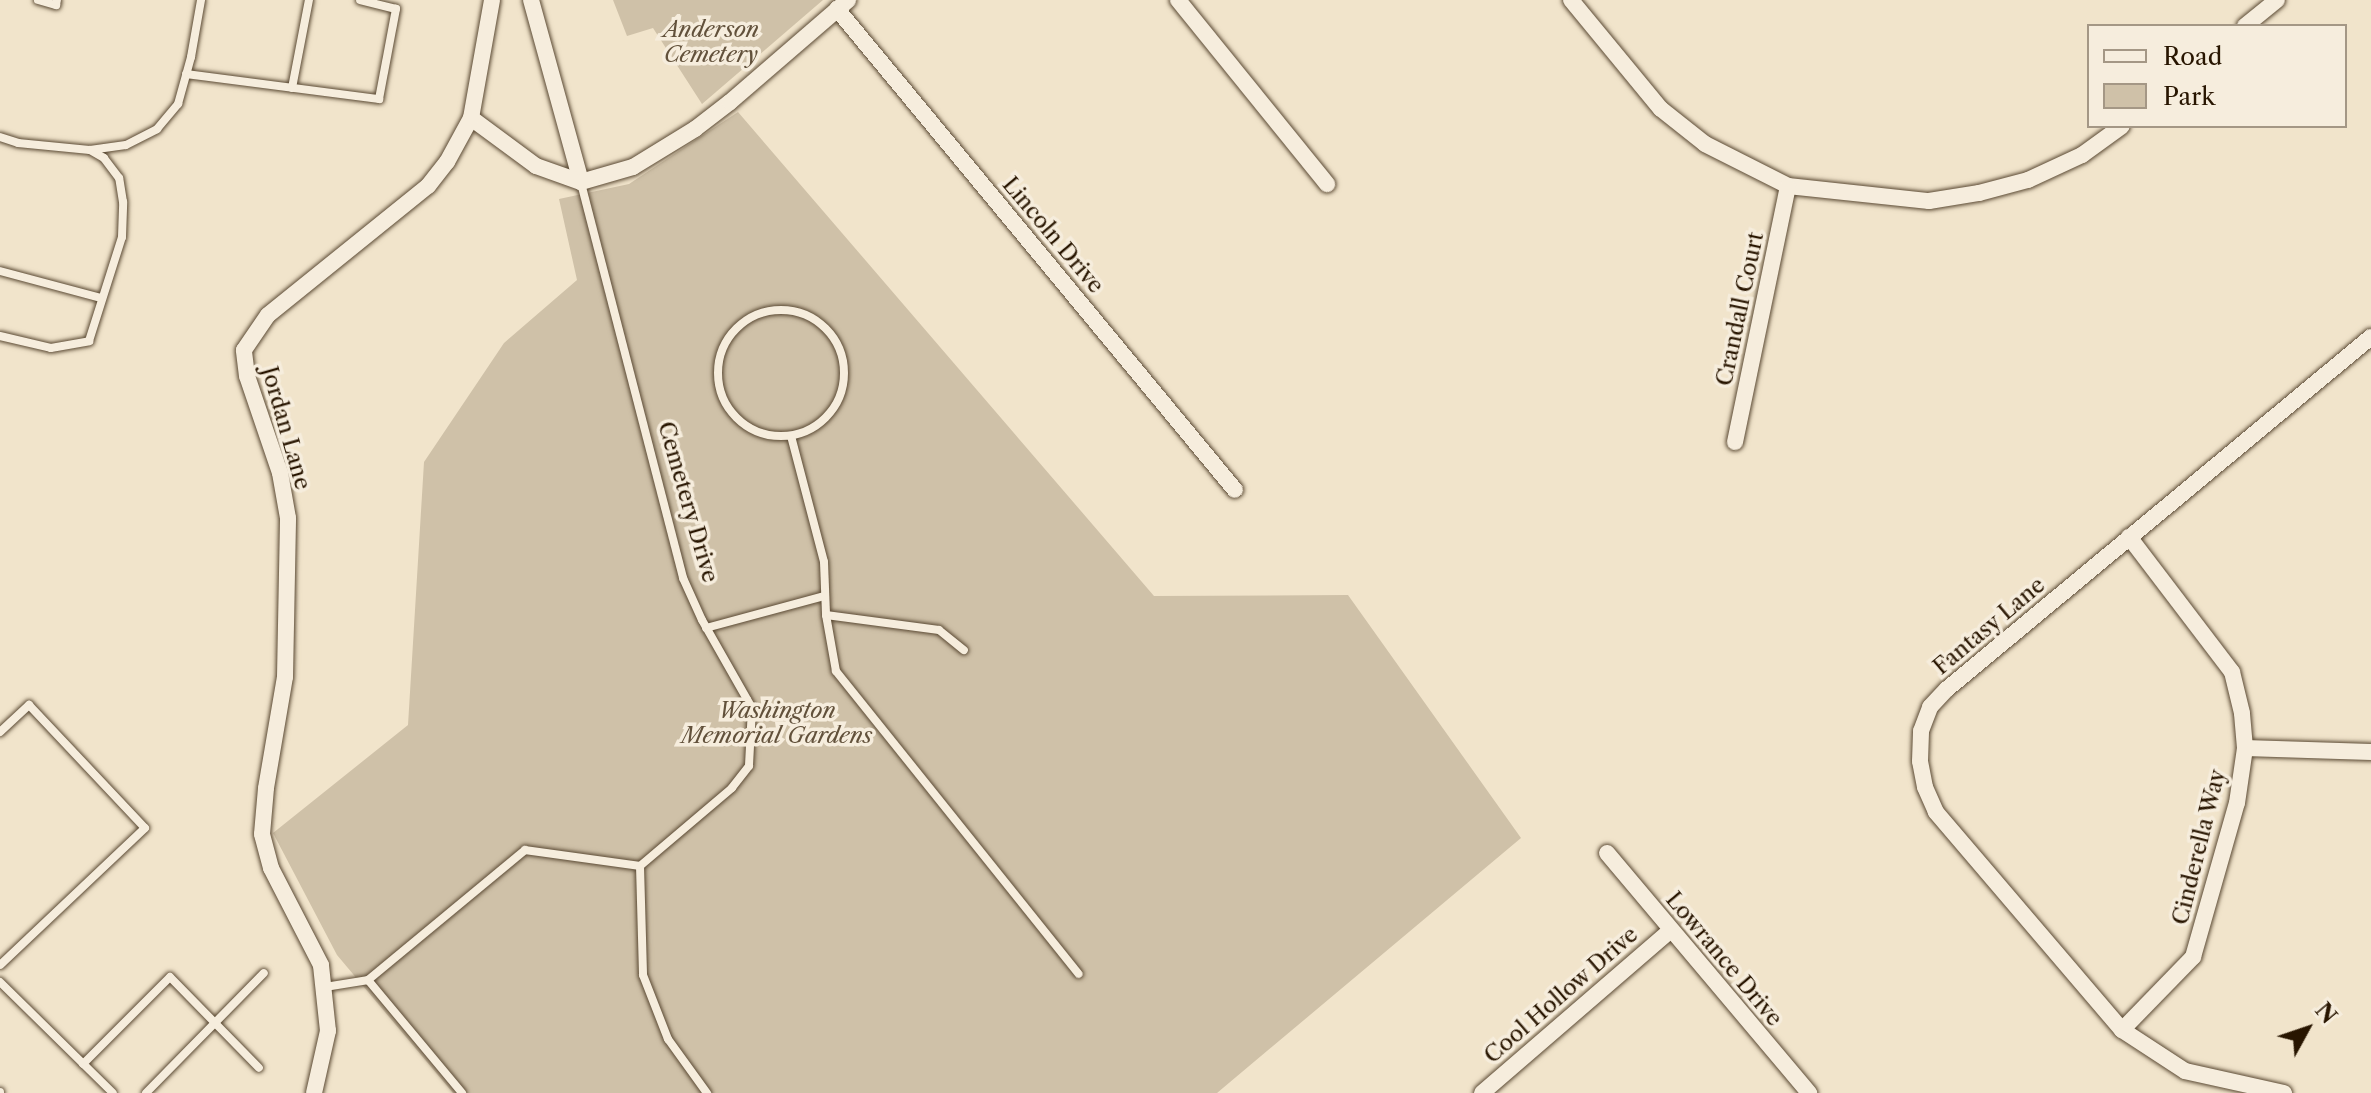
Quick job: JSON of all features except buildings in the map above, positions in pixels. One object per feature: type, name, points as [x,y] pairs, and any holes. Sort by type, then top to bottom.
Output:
[{"type":"street","name":"Jordan Lane","points":[[314,1093],[328,1031],[325,987],[318,956],[271,868],[262,834],[266,788],[285,677],[288,518],[280,473],[247,376],[244,350],[268,315],[428,186],[447,162],[471,118],[492,0]]},
{"type":"street","name":"Cemetery Drive","points":[[531,0],[581,182]]},
{"type":"street","points":[[1178,0],[1327,184]]},
{"type":"street","points":[[1571,0],[1661,109],[1705,144],[1788,186],[1929,201],[1979,193],[2028,180],[2082,155],[2119,128]]},
{"type":"street","points":[[2247,24],[2277,0]]},
{"type":"street","points":[[471,118],[536,166],[581,182],[633,167],[695,129],[842,5]]},
{"type":"street","name":"Lincoln Drive","points":[[842,5],[1235,490]]},
{"type":"street","name":"Crandall Court","points":[[1735,442],[1788,186]]},
{"type":"street","name":"Fantasy Lane","points":[[2284,1093],[2185,1071],[2122,1030],[2061,963],[1936,812],[1925,787],[1920,761],[1921,731],[1930,707],[1947,689],[2371,337]]},
{"type":"street","name":"Cinderella Way","points":[[2122,1030],[2193,957],[2237,803],[2245,748],[2242,713],[2232,672],[2129,537]]},
{"type":"street","points":[[2245,748],[2371,752]]},
{"type":"street","name":"Lowrance Drive","points":[[1607,853],[1809,1093]]},
{"type":"street","name":"Cool Hollow Drive","points":[[1482,1093],[1670,931]]},
{"type":"lane","points":[[38,0],[56,5],[57,0]]},
{"type":"lane","points":[[0,137],[18,143],[90,150],[126,145],[157,129],[178,104],[201,0]]},
{"type":"lane","points":[[292,88],[309,0]]},
{"type":"lane","points":[[186,74],[379,99],[396,9],[360,0]]},
{"type":"lane","points":[[0,336],[51,348],[89,341],[122,237],[123,202],[119,178],[104,158],[90,150]]},
{"type":"lane","name":"Cemetery Drive","points":[[581,182],[683,578],[706,628],[752,708],[749,766],[732,788],[640,866]]},
{"type":"lane","points":[[0,271],[101,298]]},
{"type":"lane","points":[[788,309],[808,315],[825,326],[837,343],[844,361],[844,382],[838,401],[826,418],[810,430],[791,436],[771,436],[744,424],[724,403],[718,384],[717,364],[728,337],[749,317],[768,310],[788,309]]},
{"type":"lane","points":[[791,436],[824,562],[826,615],[836,671],[1079,974]]},
{"type":"lane","points":[[706,628],[825,596]]},
{"type":"lane","points":[[826,615],[939,630],[964,650]]},
{"type":"lane","points":[[0,732],[29,705],[145,828],[0,965]]},
{"type":"lane","points":[[325,987],[368,980],[525,850],[640,866],[643,975],[668,1039],[707,1093]]},
{"type":"lane","points":[[146,1093],[264,973]]},
{"type":"lane","points":[[83,1064],[170,977],[259,1068]]},
{"type":"lane","points":[[368,980],[462,1093]]},
{"type":"lane","points":[[0,982],[113,1093]]},
{"type":"green space","name":"Anderson Cemetery","points":[[613,0],[823,0],[702,104],[653,28],[627,36]]},
{"type":"green space","name":"Washington Memorial Gardens","points":[[738,112],[1154,596],[1348,595],[1521,838],[1217,1093],[453,1093],[337,955],[273,833],[408,725],[424,462],[504,343],[577,280],[559,199],[629,184]]}]
